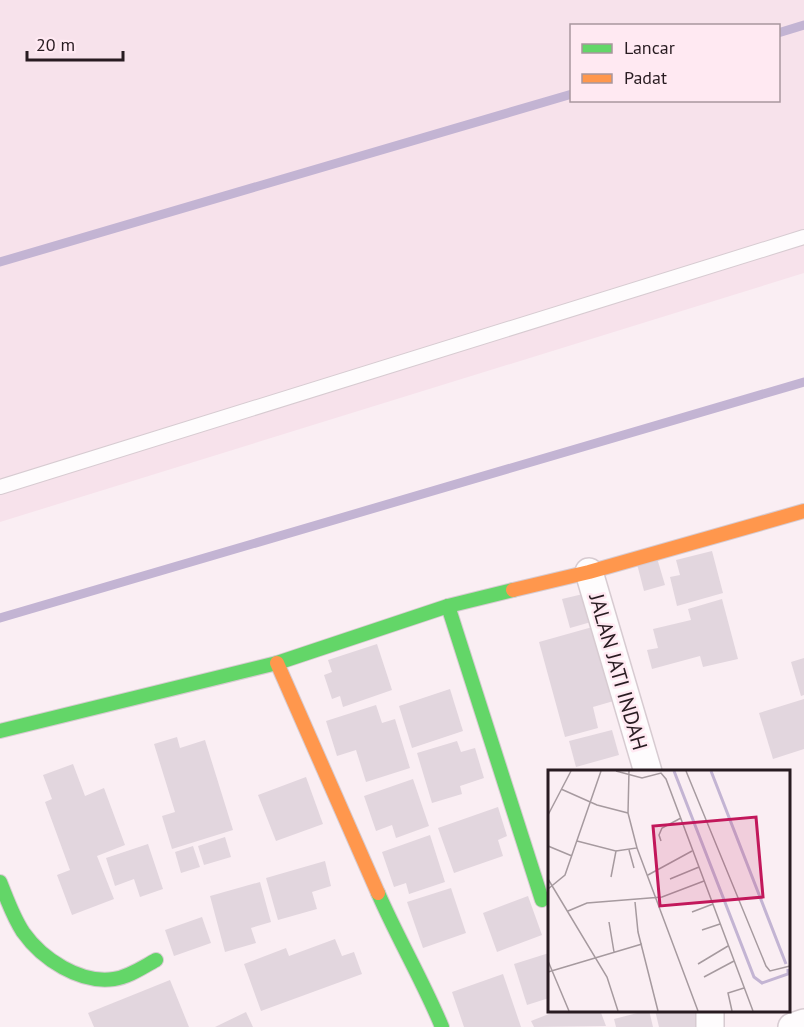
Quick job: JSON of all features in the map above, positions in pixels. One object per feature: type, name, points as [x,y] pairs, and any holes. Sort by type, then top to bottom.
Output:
[{"type":"street","points":[[0,731],[277,663],[448,606],[589,572],[804,511]]},
{"type":"street","name":"JALAN JATI INDAH","points":[[589,572],[647,770]]},
{"type":"street","points":[[448,606],[542,900]]},
{"type":"street","points":[[277,663],[390,920],[442,1027]]},
{"type":"street","points":[[0,882],[26,937],[42,952],[82,976],[97,980],[113,979],[125,976],[156,960]]},
{"type":"street","points":[[792,1027],[804,1023]]},
{"type":"lane","points":[[0,487],[804,237]]},
{"type":"shaded area","points":[[0,0],[804,0],[804,273],[0,522]]},
{"type":"building","points":[[712,551],[723,593],[677,606],[670,577],[680,575],[676,560]]},
{"type":"building","points":[[657,558],[665,585],[644,591],[637,564]]},
{"type":"building","points":[[583,594],[591,622],[570,628],[562,599]]},
{"type":"building","points":[[722,599],[738,659],[703,667],[700,656],[652,669],[647,650],[658,648],[653,629],[691,620],[688,609]]},
{"type":"building","points":[[596,626],[617,700],[593,707],[598,728],[565,737],[539,642]]},
{"type":"building","points":[[377,644],[392,690],[343,707],[340,696],[332,699],[324,675],[332,672],[328,660]]},
{"type":"building","points":[[804,658],[804,695],[801,696],[791,662]]},
{"type":"building","points":[[450,689],[463,731],[412,748],[399,706]]},
{"type":"building","points":[[804,699],[804,749],[773,759],[759,713]]},
{"type":"building","points":[[376,705],[382,723],[395,719],[410,768],[366,782],[356,750],[337,756],[326,721]]},
{"type":"building","points":[[612,730],[619,755],[576,767],[569,741]]},
{"type":"building","points":[[177,737],[180,748],[205,740],[233,830],[172,849],[162,816],[175,812],[154,744]]},
{"type":"building","points":[[457,741],[461,752],[475,748],[484,778],[460,786],[462,794],[432,803],[417,753]]},
{"type":"building","points":[[73,764],[85,796],[104,788],[125,845],[97,856],[114,899],[72,915],[57,875],[70,870],[45,802],[52,799],[43,775]]},
{"type":"building","points":[[306,777],[323,824],[276,841],[258,795]]},
{"type":"building","points":[[413,779],[429,826],[396,838],[392,825],[376,831],[364,796]]},
{"type":"building","points":[[498,807],[507,836],[498,840],[503,856],[454,873],[438,828]]},
{"type":"building","points":[[430,835],[445,882],[409,894],[406,883],[394,887],[382,852]]},
{"type":"building","points":[[225,837],[231,857],[204,865],[198,846]]},
{"type":"building","points":[[148,844],[163,889],[140,897],[134,879],[115,886],[106,858]]},
{"type":"building","points":[[193,846],[200,867],[181,873],[175,852]]},
{"type":"building","points":[[325,861],[331,886],[312,892],[317,909],[278,920],[266,878]]},
{"type":"building","points":[[260,882],[271,922],[251,928],[256,943],[225,952],[210,896]]},
{"type":"building","points":[[451,888],[466,933],[423,948],[407,902]]},
{"type":"building","points":[[528,896],[542,935],[497,952],[483,913]]},
{"type":"building","points":[[202,917],[211,943],[174,956],[165,930]]},
{"type":"building","points":[[335,939],[342,956],[354,952],[362,974],[261,1011],[244,964],[286,948],[289,956]]},
{"type":"building","points":[[548,953],[548,998],[527,1005],[514,964]]},
{"type":"building","points":[[503,974],[521,1027],[464,1027],[452,992]]},
{"type":"building","points":[[170,980],[189,1027],[94,1027],[88,1013]]},
{"type":"building","points":[[246,1012],[253,1027],[215,1027]]},
{"type":"building","points":[[554,1012],[601,1012],[606,1026],[534,1027],[531,1021]]},
{"type":"building","points":[[649,1012],[653,1027],[616,1027],[614,1019]]},
{"type":"building","points":[[655,1012],[696,1012],[700,1027],[659,1027]]},
{"type":"waterway","points":[[780,32],[804,25]]},
{"type":"waterway","points":[[0,262],[570,95]]},
{"type":"waterway","points":[[0,618],[804,382]]},
{"type":"traffic: fast","points":[[0,731],[277,663],[448,606],[513,590]]},
{"type":"traffic: fast","points":[[448,606],[542,900]]},
{"type":"traffic: fast","points":[[0,882],[23,932],[40,951],[63,968],[88,978],[114,979],[130,974],[156,960]]},
{"type":"traffic: fast","points":[[378,893],[442,1027]]},
{"type":"traffic: slow","points":[[513,590],[589,572],[804,511]]},
{"type":"traffic: slow","points":[[277,663],[378,893]]}]
